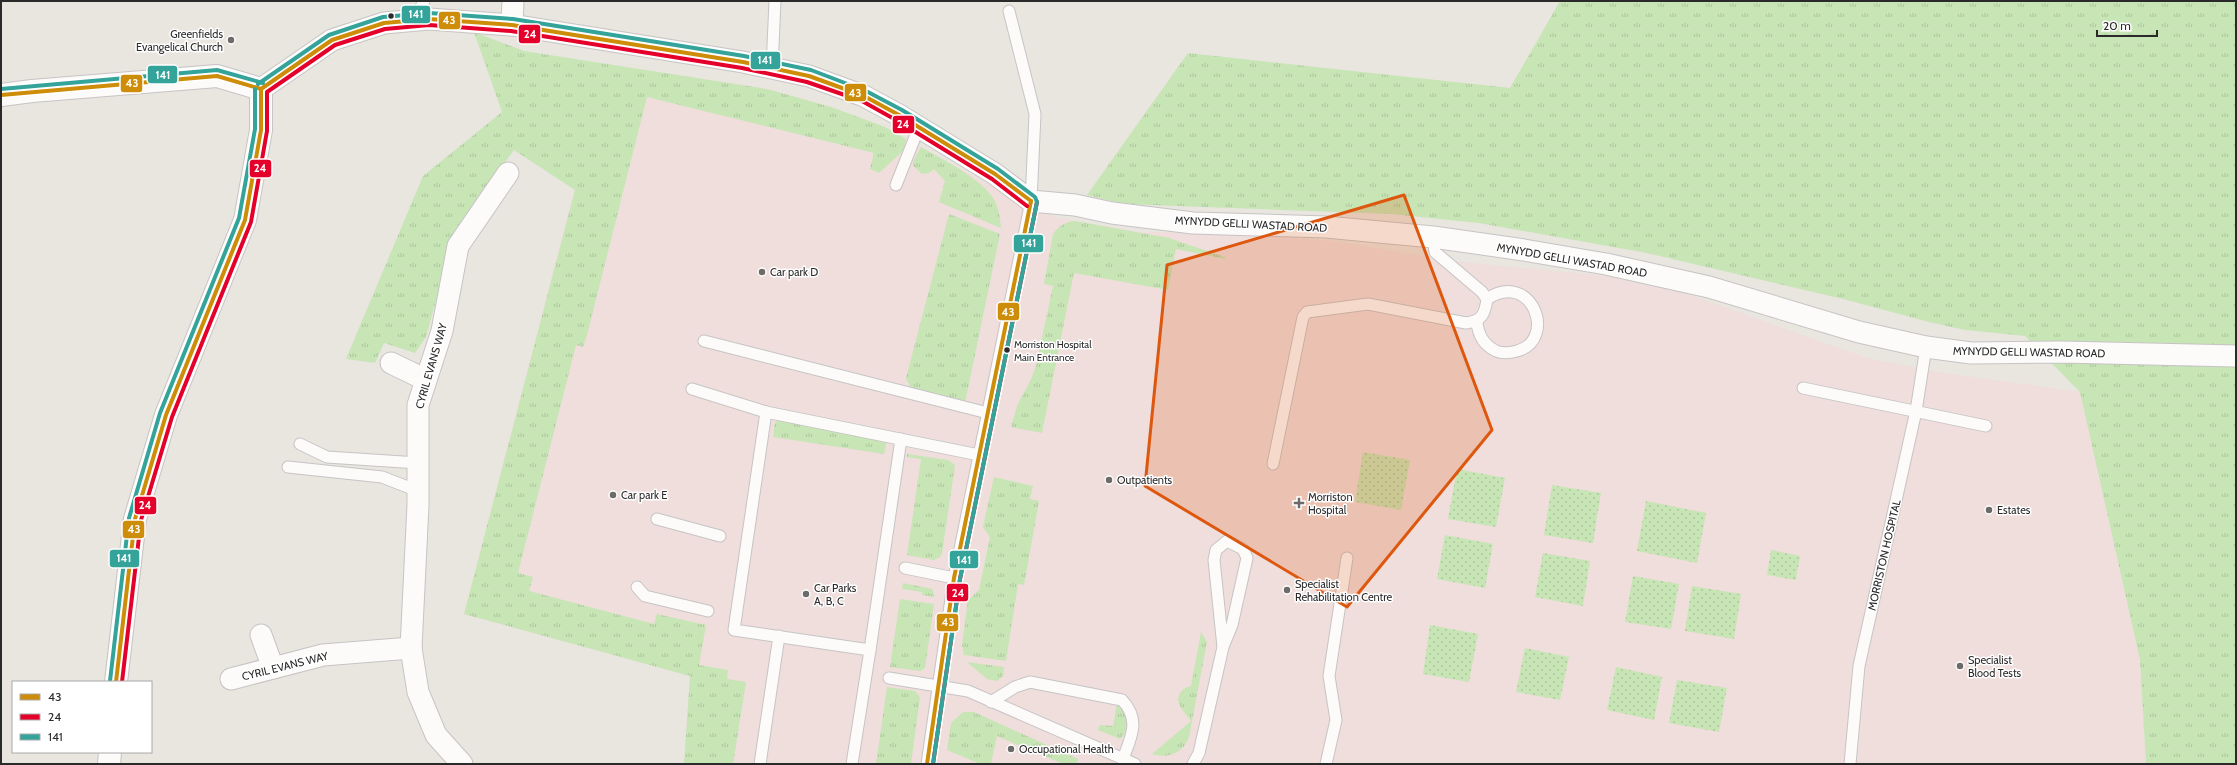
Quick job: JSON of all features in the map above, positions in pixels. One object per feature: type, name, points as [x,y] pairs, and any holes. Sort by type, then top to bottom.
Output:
[{"type":"street","points":[[512,25],[513,1]]},
{"type":"street","points":[[262,89],[332,40],[384,23],[429,19],[512,25],[772,68],[809,76],[864,96],[919,127],[995,174],[1031,201]]},
{"type":"street","points":[[1,95],[32,90],[217,76],[262,89]]},
{"type":"street","points":[[116,681],[135,519],[166,416],[245,220],[261,130],[262,89]]},
{"type":"street","name":"CYRIL EVANS WAY","points":[[462,764],[436,735],[418,692],[411,648],[418,491],[418,405],[442,331],[458,246],[508,173]]},
{"type":"street","name":"MYNYDD GELLI WASTAD ROAD","points":[[1031,201],[1075,204],[1112,213],[1193,223],[1326,227],[1433,237],[1606,264],[1709,287],[1858,332],[1926,347],[1972,353],[2070,352],[2236,356]]},
{"type":"street","points":[[392,363],[426,380]]},
{"type":"street","points":[[261,635],[273,668]]},
{"type":"street","name":"CYRIL EVANS WAY","points":[[231,679],[323,655],[411,648]]},
{"type":"street","points":[[109,764],[110,753]]},
{"type":"lane","points":[[414,20],[424,1]]},
{"type":"lane","points":[[772,68],[775,1]]},
{"type":"lane","points":[[927,764],[954,578],[1031,201],[1035,114],[1009,11]]},
{"type":"lane","points":[[896,185],[919,127]]},
{"type":"lane","points":[[1433,237],[1436,252],[1482,292],[1487,299]]},
{"type":"lane","points":[[1504,292],[1522,295],[1535,309],[1538,328],[1534,337],[1520,350],[1509,353],[1499,352],[1489,347],[1482,340],[1477,330],[1477,322],[1482,316],[1487,299],[1504,292]]},
{"type":"lane","points":[[1273,464],[1303,317],[1307,312],[1368,304],[1466,323],[1477,322]]},
{"type":"lane","points":[[704,341],[988,413]]},
{"type":"lane","name":"MORRISTON HOSPITAL","points":[[1850,764],[1859,666],[1916,410],[1926,347]]},
{"type":"lane","points":[[1803,388],[1916,410],[1986,426]]},
{"type":"lane","points":[[692,389],[766,412],[979,455]]},
{"type":"lane","points":[[766,412],[734,630],[870,650]]},
{"type":"lane","points":[[852,764],[901,440]]},
{"type":"lane","points":[[300,444],[327,456],[418,464]]},
{"type":"lane","points":[[288,467],[382,477],[418,491]]},
{"type":"lane","points":[[657,519],[720,536]]},
{"type":"lane","points":[[1193,764],[1199,753],[1223,647],[1232,625],[1247,558],[1243,549],[1227,541],[1216,550],[1214,560],[1223,647]]},
{"type":"lane","points":[[1326,764],[1336,720],[1328,676],[1347,558]]},
{"type":"lane","points":[[905,568],[954,578]]},
{"type":"lane","points":[[637,587],[645,596],[708,611]]},
{"type":"lane","points":[[760,764],[779,636]]},
{"type":"lane","points":[[888,678],[938,688],[968,692],[1135,764]]},
{"type":"lane","points":[[991,702],[1015,687],[1030,682],[1122,700],[1133,717],[1132,734],[1123,759]]},
{"type":"highlighted area","points":[[1404,195],[1492,430],[1347,607],[1145,486],[1167,265]]},
{"type":"shaded area","name":"Morriston Hospital","points":[[607,64],[767,89],[831,107],[885,127],[988,184],[1055,217],[1138,232],[1219,232],[1334,241],[1462,262],[1648,280],[1867,358],[1938,372],[2080,392],[2140,660],[2146,764],[684,764],[690,676],[464,614]]},
{"type":"green space","points":[[1560,1],[2236,1],[2236,764],[2146,764],[2140,660],[2080,392],[2025,336],[1965,330],[1843,299],[1647,253],[1479,223],[1391,214],[1124,204],[1087,195],[1188,53],[1510,88]]},
{"type":"green space","points":[[474,32],[524,51],[767,89],[831,107],[885,127],[906,139],[903,151],[879,173],[870,169],[874,153],[647,97],[587,335],[583,347],[576,345],[518,573],[533,577],[529,591],[654,624],[657,614],[706,625],[699,665],[728,670],[727,679],[746,682],[733,764],[684,764],[690,676],[464,614],[575,190],[514,150],[455,230],[426,337],[415,353],[384,343],[375,363],[346,359],[423,176],[502,112]]},
{"type":"green space","points":[[921,147],[970,176],[987,190],[997,205],[1001,228],[939,202],[945,181],[934,169],[929,173],[922,174],[913,166],[913,162]]},
{"type":"green space","points":[[949,214],[1000,234],[965,403],[911,389],[906,378]]},
{"type":"green space","points":[[1075,221],[1169,238],[1225,257],[1225,259],[1176,249],[1168,290],[1074,273],[1042,433],[1011,427],[1017,406],[1036,366],[1053,286],[1044,284],[1053,234],[1062,225]]},
{"type":"green space","points":[[782,420],[887,440],[884,454],[773,437],[775,422]]},
{"type":"green space","points":[[1363,452],[1410,460],[1401,510],[1355,502]]},
{"type":"green space","points":[[907,454],[948,460],[955,465],[942,553],[940,557],[934,560],[907,555],[921,459],[907,457]]},
{"type":"green space","points":[[1457,469],[1505,478],[1496,527],[1448,519]]},
{"type":"green space","points":[[994,477],[1033,486],[1030,499],[1039,501],[1024,585],[1018,584],[1006,661],[964,655],[962,645],[968,600],[979,590],[990,537],[983,527]]},
{"type":"green space","points":[[1552,485],[1601,493],[1593,543],[1544,535]]},
{"type":"green space","points":[[1646,501],[1706,513],[1697,563],[1637,551]]},
{"type":"green space","points":[[1445,535],[1493,544],[1485,588],[1437,579]]},
{"type":"green space","points":[[1771,550],[1800,556],[1796,580],[1767,575]]},
{"type":"green space","points":[[1543,553],[1590,561],[1583,606],[1535,597]]},
{"type":"green space","points":[[1633,576],[1679,584],[1671,629],[1625,622]]},
{"type":"green space","points":[[903,583],[932,589],[935,597],[922,595],[922,592],[902,589]]},
{"type":"green space","points":[[1692,586],[1741,594],[1734,639],[1685,631]]},
{"type":"green space","points":[[900,599],[934,604],[925,668],[920,671],[890,667]]},
{"type":"green space","points":[[1430,625],[1478,634],[1469,682],[1423,674]]},
{"type":"green space","points":[[1201,632],[1207,642],[1189,737],[1183,747],[1175,753],[1164,756],[1152,754],[1191,721],[1181,708],[1178,701],[1180,693],[1183,689],[1191,686]]},
{"type":"green space","points":[[1525,648],[1569,657],[1560,700],[1516,692]]},
{"type":"green space","points":[[967,662],[1004,667],[1003,676],[997,681],[987,679]]},
{"type":"green space","points":[[1616,667],[1662,677],[1654,720],[1607,710]]},
{"type":"green space","points":[[1677,680],[1727,688],[1719,732],[1669,723]]},
{"type":"green space","points":[[887,687],[915,691],[920,697],[911,764],[876,764]]},
{"type":"green space","points":[[1117,703],[1123,711],[1127,726],[1126,731],[1120,739],[1098,730],[1100,725],[1113,726]]},
{"type":"green space","points":[[963,712],[974,712],[1078,759],[1077,764],[1063,764],[997,736],[991,764],[980,764],[947,750],[951,723]]},
{"type":"transit line","name":"141","points":[[258,84],[329,35],[383,17],[429,13],[513,19],[744,56],[811,70],[866,91],[902,110],[998,169],[1035,197],[1037,202],[960,579],[933,764]]},
{"type":"transit line","name":"43","points":[[261,89],[332,40],[384,23],[429,19],[512,25],[743,62],[809,76],[864,96],[899,115],[995,174],[1031,201]]},
{"type":"transit line","name":"24","points":[[122,681],[141,520],[172,417],[251,222],[267,131],[267,92],[335,45],[385,29],[429,25],[511,31],[742,68],[807,82],[862,101],[896,120],[992,179],[1027,206]]},
{"type":"transit line","name":"141","points":[[1,89],[217,70],[263,83]]},
{"type":"transit line","name":"43","points":[[1,95],[217,76],[261,89]]},
{"type":"transit line","name":"141","points":[[110,681],[129,518],[160,413],[239,218],[255,129],[255,89]]},
{"type":"transit line","name":"43","points":[[116,681],[135,519],[166,415],[245,220],[261,130],[261,89]]},
{"type":"transit line","name":"43","points":[[927,764],[954,578],[1031,201]]},
{"type":"transit line","name":"24","points":[[933,764],[960,579],[1037,202]]},
{"type":"place","name":"Greenfields Evangelical Church","points":[[231,40]]},
{"type":"place","name":"Car park D","points":[[762,272]]},
{"type":"place","name":"Morriston Hospital Main Entrance","points":[[1007,350]]},
{"type":"place","name":"Outpatients","points":[[1109,480]]},
{"type":"place","name":"Car park E","points":[[613,495]]},
{"type":"place","name":"Morriston Hospital","points":[[1299,503]]},
{"type":"place","name":"Estates","points":[[1989,510]]},
{"type":"place","name":"Specialist Rehabilitation Centre","points":[[1287,590]]},
{"type":"place","name":"Car Parks A, B, C","points":[[806,594]]},
{"type":"place","name":"Specialist Blood Tests","points":[[1960,666]]},
{"type":"place","name":"Occupational Health","points":[[1011,749]]}]
